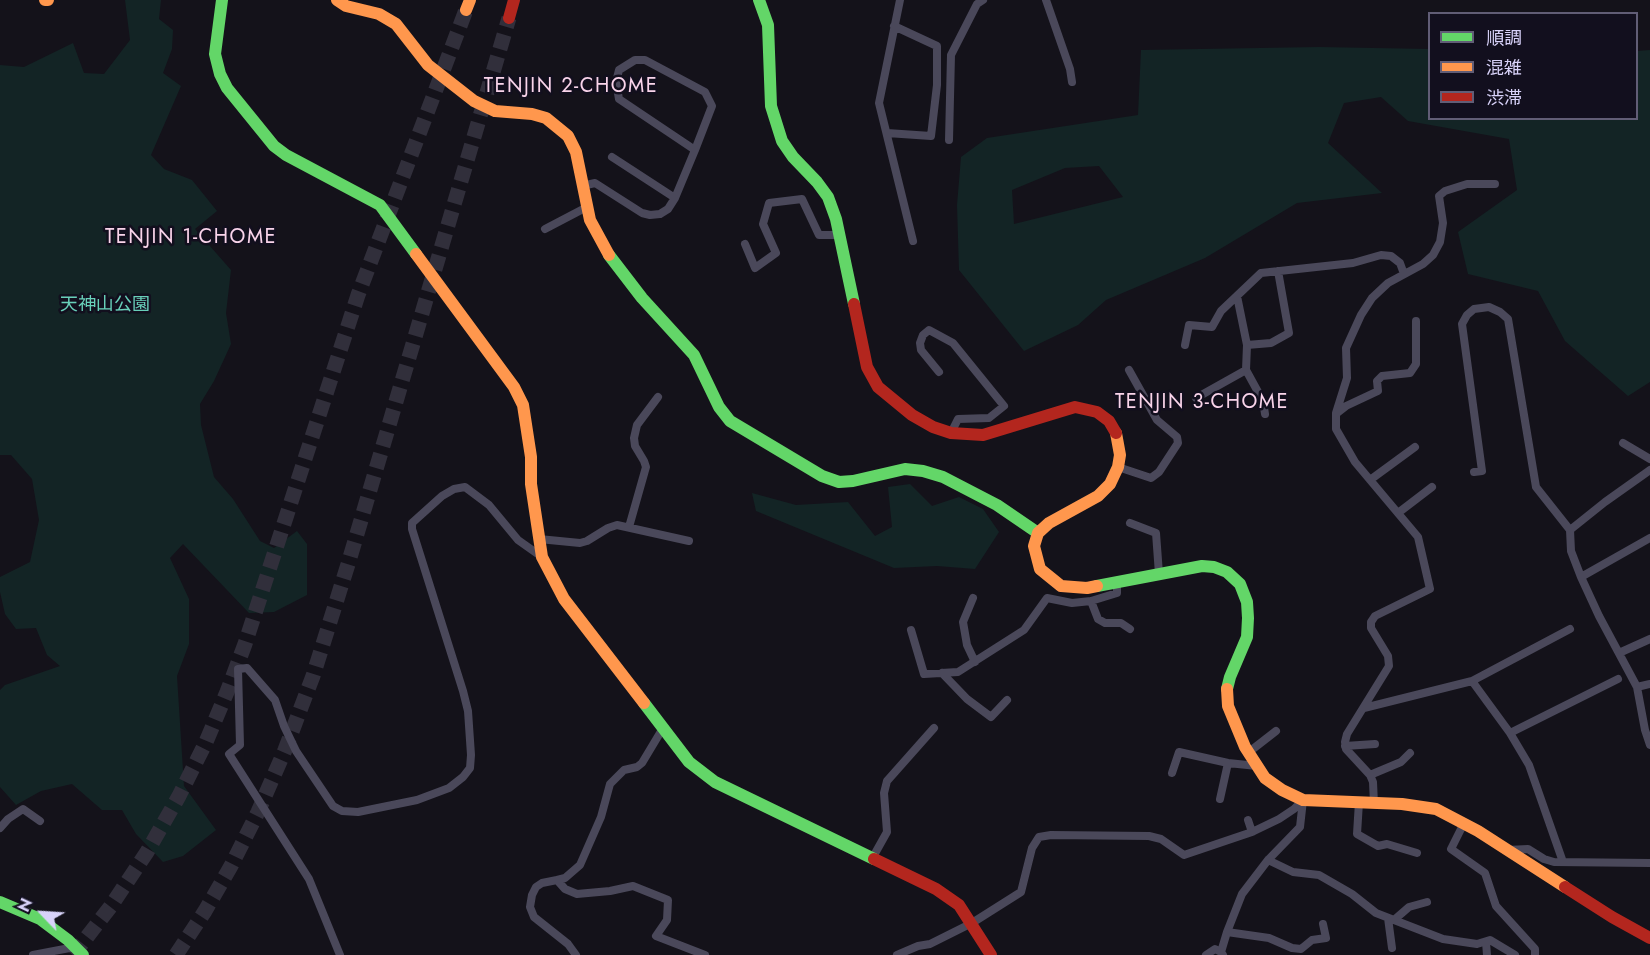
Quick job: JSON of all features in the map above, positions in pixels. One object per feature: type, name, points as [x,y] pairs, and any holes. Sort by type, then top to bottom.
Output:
[{"type":"main road","points":[[222,0],[215,54],[220,74],[227,88],[274,146],[286,155],[380,205],[514,387],[523,405],[531,457],[531,484],[542,557],[564,599],[689,762],[715,782],[936,889],[959,905],[991,955]]},
{"type":"main road","points":[[337,0],[346,6],[379,14],[396,24],[428,65],[474,101],[495,111],[532,114],[546,118],[568,136],[576,152],[590,220],[606,251],[642,298],[694,355],[719,407],[730,421],[822,476],[839,482],[906,469],[923,471],[944,477],[997,505],[1038,532]]},
{"type":"main road","points":[[509,18],[514,0]]},
{"type":"main road","points":[[759,0],[768,26],[771,106],[783,141],[793,157],[828,197],[839,235],[862,350],[867,367],[878,387],[912,415],[933,427],[951,433],[982,435],[1075,407],[1097,412],[1109,421],[1116,434],[1120,455],[1118,467],[1110,484],[1098,496],[1049,523],[1038,532],[1034,546],[1041,569],[1048,577],[1061,586],[1087,588],[1202,566],[1214,567],[1227,573],[1240,584],[1247,602],[1246,637],[1230,677],[1227,690],[1228,706],[1234,724],[1265,778],[1282,790],[1303,800],[1402,804],[1436,809],[1464,823],[1612,917],[1650,938]]},
{"type":"main road","points":[[0,902],[40,919],[76,952]]},
{"type":"street","points":[[900,0],[879,103],[913,241]]},
{"type":"street","points":[[949,140],[951,56],[977,4],[983,0]]},
{"type":"street","points":[[1046,0],[1070,69],[1071,82]]},
{"type":"street","points":[[887,133],[931,136],[937,85],[937,46],[894,26]]},
{"type":"street","points":[[582,186],[595,183],[642,213],[650,215],[660,214],[668,209],[675,198],[712,106],[705,92],[645,60],[635,60],[619,70],[616,82],[620,99],[694,150]]},
{"type":"street","points":[[612,157],[675,198]]},
{"type":"street","points":[[1374,804],[1373,782],[1370,775],[1345,746],[1347,734],[1389,666],[1388,656],[1371,628],[1371,622],[1375,616],[1430,589],[1418,537],[1355,462],[1336,429],[1336,413],[1347,378],[1346,348],[1372,298],[1388,283],[1423,264],[1433,255],[1440,242],[1443,224],[1440,196],[1445,191],[1467,184],[1495,184]]},
{"type":"street","points":[[745,244],[755,268],[776,253],[763,224],[770,203],[802,199],[819,235],[839,235]]},
{"type":"street","points":[[545,229],[587,207]]},
{"type":"street","points":[[1185,345],[1188,325],[1212,327],[1221,312],[1261,273],[1353,263],[1381,255],[1391,256],[1400,262],[1404,274]]},
{"type":"street","points":[[1247,345],[1270,343],[1289,333],[1278,271]]},
{"type":"street","points":[[1237,296],[1247,345],[1246,370],[1263,401],[1265,414]]},
{"type":"street","points":[[1474,472],[1482,471],[1462,324],[1474,309],[1489,307],[1508,319],[1536,487],[1570,530],[1571,551],[1581,577],[1637,687],[1650,745]]},
{"type":"street","points":[[1336,413],[1378,390],[1377,381],[1382,376],[1410,373],[1416,364],[1416,321]]},
{"type":"street","points":[[939,372],[921,350],[920,343],[923,335],[929,330],[953,343],[1004,406],[989,418],[958,419],[951,433]]},
{"type":"street","points":[[1118,467],[1151,478],[1159,472],[1178,443],[1177,437],[1157,420],[1130,370]]},
{"type":"street","points":[[1196,398],[1246,370]]},
{"type":"street","points":[[629,527],[646,467],[635,446],[634,438],[637,425],[658,398]]},
{"type":"street","points":[[1623,443],[1650,459]]},
{"type":"street","points":[[1370,480],[1415,447]]},
{"type":"street","points":[[1570,530],[1650,470]]},
{"type":"street","points":[[340,955],[309,879],[229,753],[240,745],[238,669],[247,668],[275,700],[296,751],[333,806],[342,811],[358,812],[417,800],[449,788],[463,777],[470,768],[471,755],[468,711],[463,691],[412,523],[442,496],[454,489],[465,487],[489,505],[518,540],[542,557]]},
{"type":"street","points":[[1398,513],[1432,487]]},
{"type":"street","points":[[1130,523],[1156,533],[1159,574]]},
{"type":"street","points":[[538,538],[580,543],[616,525],[689,541]]},
{"type":"street","points":[[1581,577],[1650,538]]},
{"type":"street","points":[[911,630],[924,674],[958,672],[1024,630],[1047,598],[1072,603],[1091,601],[1117,593],[1117,584]]},
{"type":"street","points":[[973,598],[963,622],[967,645],[975,662]]},
{"type":"street","points":[[1091,601],[1098,619],[1105,623],[1121,623],[1130,629]]},
{"type":"street","points":[[1364,708],[1472,681],[1570,629]]},
{"type":"street","points":[[1619,653],[1650,639]]},
{"type":"street","points":[[942,673],[967,699],[991,717],[1007,700]]},
{"type":"street","points":[[1509,733],[1618,679]]},
{"type":"street","points":[[1472,681],[1529,765],[1563,862]]},
{"type":"street","points":[[1637,687],[1650,684]]},
{"type":"street","points":[[576,955],[568,944],[534,917],[530,907],[531,895],[542,883],[565,878],[580,865],[601,817],[610,784],[624,770],[637,767],[642,763],[663,728]]},
{"type":"street","points":[[873,857],[887,832],[884,793],[887,781],[934,728]]},
{"type":"street","points":[[1249,752],[1276,731]]},
{"type":"street","points":[[1345,746],[1375,744]]},
{"type":"street","points":[[1172,773],[1179,752],[1228,764],[1257,766]]},
{"type":"street","points":[[1370,775],[1401,762],[1410,753]]},
{"type":"street","points":[[1220,799],[1228,764]]},
{"type":"street","points":[[897,955],[918,945],[930,944],[972,923],[1021,892],[1032,848],[1040,837],[1051,835],[1149,836],[1161,839],[1185,855],[1252,832],[1279,819],[1303,800]]},
{"type":"street","points":[[1206,955],[1215,949],[1222,953],[1227,932],[1242,894],[1268,860],[1300,827],[1303,800]]},
{"type":"street","points":[[1359,802],[1357,834],[1378,846],[1387,844],[1418,853]]},
{"type":"street","points":[[0,828],[8,819],[23,809],[40,821]]},
{"type":"street","points":[[1248,820],[1252,832]]},
{"type":"street","points":[[1464,823],[1451,849],[1485,873],[1496,906],[1534,950],[1535,955]]},
{"type":"street","points":[[1507,850],[1528,849],[1544,859],[1563,862],[1650,863]]},
{"type":"street","points":[[1268,860],[1293,872],[1319,875],[1352,894],[1376,913],[1391,919],[1443,939],[1477,944],[1490,940],[1515,955]]},
{"type":"street","points":[[557,880],[565,889],[577,894],[633,886],[668,900],[667,920],[656,936],[705,955]]},
{"type":"street","points":[[1391,919],[1409,907],[1427,902]]},
{"type":"street","points":[[1391,919],[1392,948]]},
{"type":"street","points":[[1227,932],[1269,938],[1300,949],[1312,940],[1326,938],[1323,924]]},
{"type":"street","points":[[1486,942],[1486,955]]},
{"type":"street","points":[[33,955],[76,952]]},
{"type":"green space","name":"天神山公園","points":[[125,0],[161,0],[159,19],[173,30],[172,49],[163,73],[181,86],[151,155],[164,169],[192,180],[217,211],[195,229],[231,270],[226,313],[231,344],[214,381],[200,404],[201,425],[214,477],[233,499],[260,541],[274,548],[297,531],[307,544],[307,595],[274,612],[249,613],[183,544],[170,558],[189,599],[189,644],[177,676],[184,786],[216,830],[183,856],[163,862],[136,834],[122,810],[102,810],[72,784],[41,791],[16,805],[0,787],[0,690],[5,685],[60,666],[47,655],[36,628],[16,629],[5,614],[0,592],[0,577],[30,562],[39,520],[32,479],[11,455],[0,455],[0,65],[24,67],[73,43],[84,73],[104,74],[130,40]]},
{"type":"green space","points":[[1319,47],[1428,49],[1428,120],[1638,120],[1638,51],[1650,50],[1650,382],[1628,396],[1565,341],[1538,291],[1468,274],[1458,232],[1517,190],[1509,139],[1408,121],[1381,97],[1344,103],[1328,143],[1382,193],[1297,203],[1205,258],[1106,300],[1078,325],[1024,351],[959,270],[957,205],[961,157],[987,138],[1138,115],[1141,50]],"holes":[[[1099,166],[1123,197],[1014,224],[1012,190],[1065,168]]]},
{"type":"green space","points":[[910,484],[932,506],[959,497],[983,509],[999,532],[975,569],[937,566],[894,568],[756,511],[752,493],[796,505],[848,502],[875,536],[892,527],[888,487]]},
{"type":"tunnel","points":[[73,955],[111,906],[147,852],[179,796],[206,742],[227,692],[245,644],[358,295],[466,10]]},
{"type":"tunnel","points":[[176,955],[231,866],[258,812],[313,676],[509,18]]},
{"type":"traffic: fast","points":[[222,0],[215,54],[220,74],[227,88],[274,146],[286,155],[380,205],[416,254]]},
{"type":"traffic: fast","points":[[759,0],[768,25],[771,106],[782,141],[828,197],[836,219],[854,304]]},
{"type":"traffic: fast","points":[[609,255],[642,298],[694,355],[719,407],[730,421],[822,476],[839,482],[905,469],[923,471],[943,477],[997,505],[1038,533]]},
{"type":"traffic: fast","points":[[1097,586],[1202,566],[1214,567],[1227,572],[1240,584],[1247,602],[1248,618],[1247,637],[1227,689]]},
{"type":"traffic: fast","points":[[644,703],[689,762],[715,782],[874,859]]},
{"type":"traffic: fast","points":[[0,902],[40,919],[68,940],[83,955]]},
{"type":"traffic: slow","points":[[337,0],[346,6],[379,14],[396,24],[428,65],[474,101],[495,111],[532,114],[546,118],[568,136],[576,152],[590,220],[609,255]]},
{"type":"traffic: slow","points":[[466,10],[470,0]]},
{"type":"traffic: slow","points":[[416,254],[514,387],[523,405],[531,457],[531,484],[542,557],[564,599],[644,703]]},
{"type":"traffic: slow","points":[[1097,586],[1087,588],[1061,586],[1040,569],[1034,546],[1038,533],[1049,523],[1098,496],[1110,484],[1118,467],[1120,455],[1116,433]]},
{"type":"traffic: slow","points":[[1227,689],[1228,706],[1245,747],[1265,778],[1282,790],[1303,800],[1402,804],[1436,809],[1478,831],[1565,887]]},
{"type":"traffic: jam","points":[[509,18],[514,0]]},
{"type":"traffic: jam","points":[[854,304],[867,367],[878,387],[912,415],[933,427],[951,433],[983,435],[1075,407],[1097,412],[1109,421],[1116,433]]},
{"type":"traffic: jam","points":[[874,859],[936,889],[959,905],[991,955]]},
{"type":"traffic: jam","points":[[1565,887],[1650,938]]},
{"type":"district","name":"TENJIN 2-CHOME","points":[[571,87]]},
{"type":"district","name":"TENJIN 1-CHOME","points":[[191,238]]},
{"type":"district","name":"TENJIN 3-CHOME","points":[[1202,403]]}]
